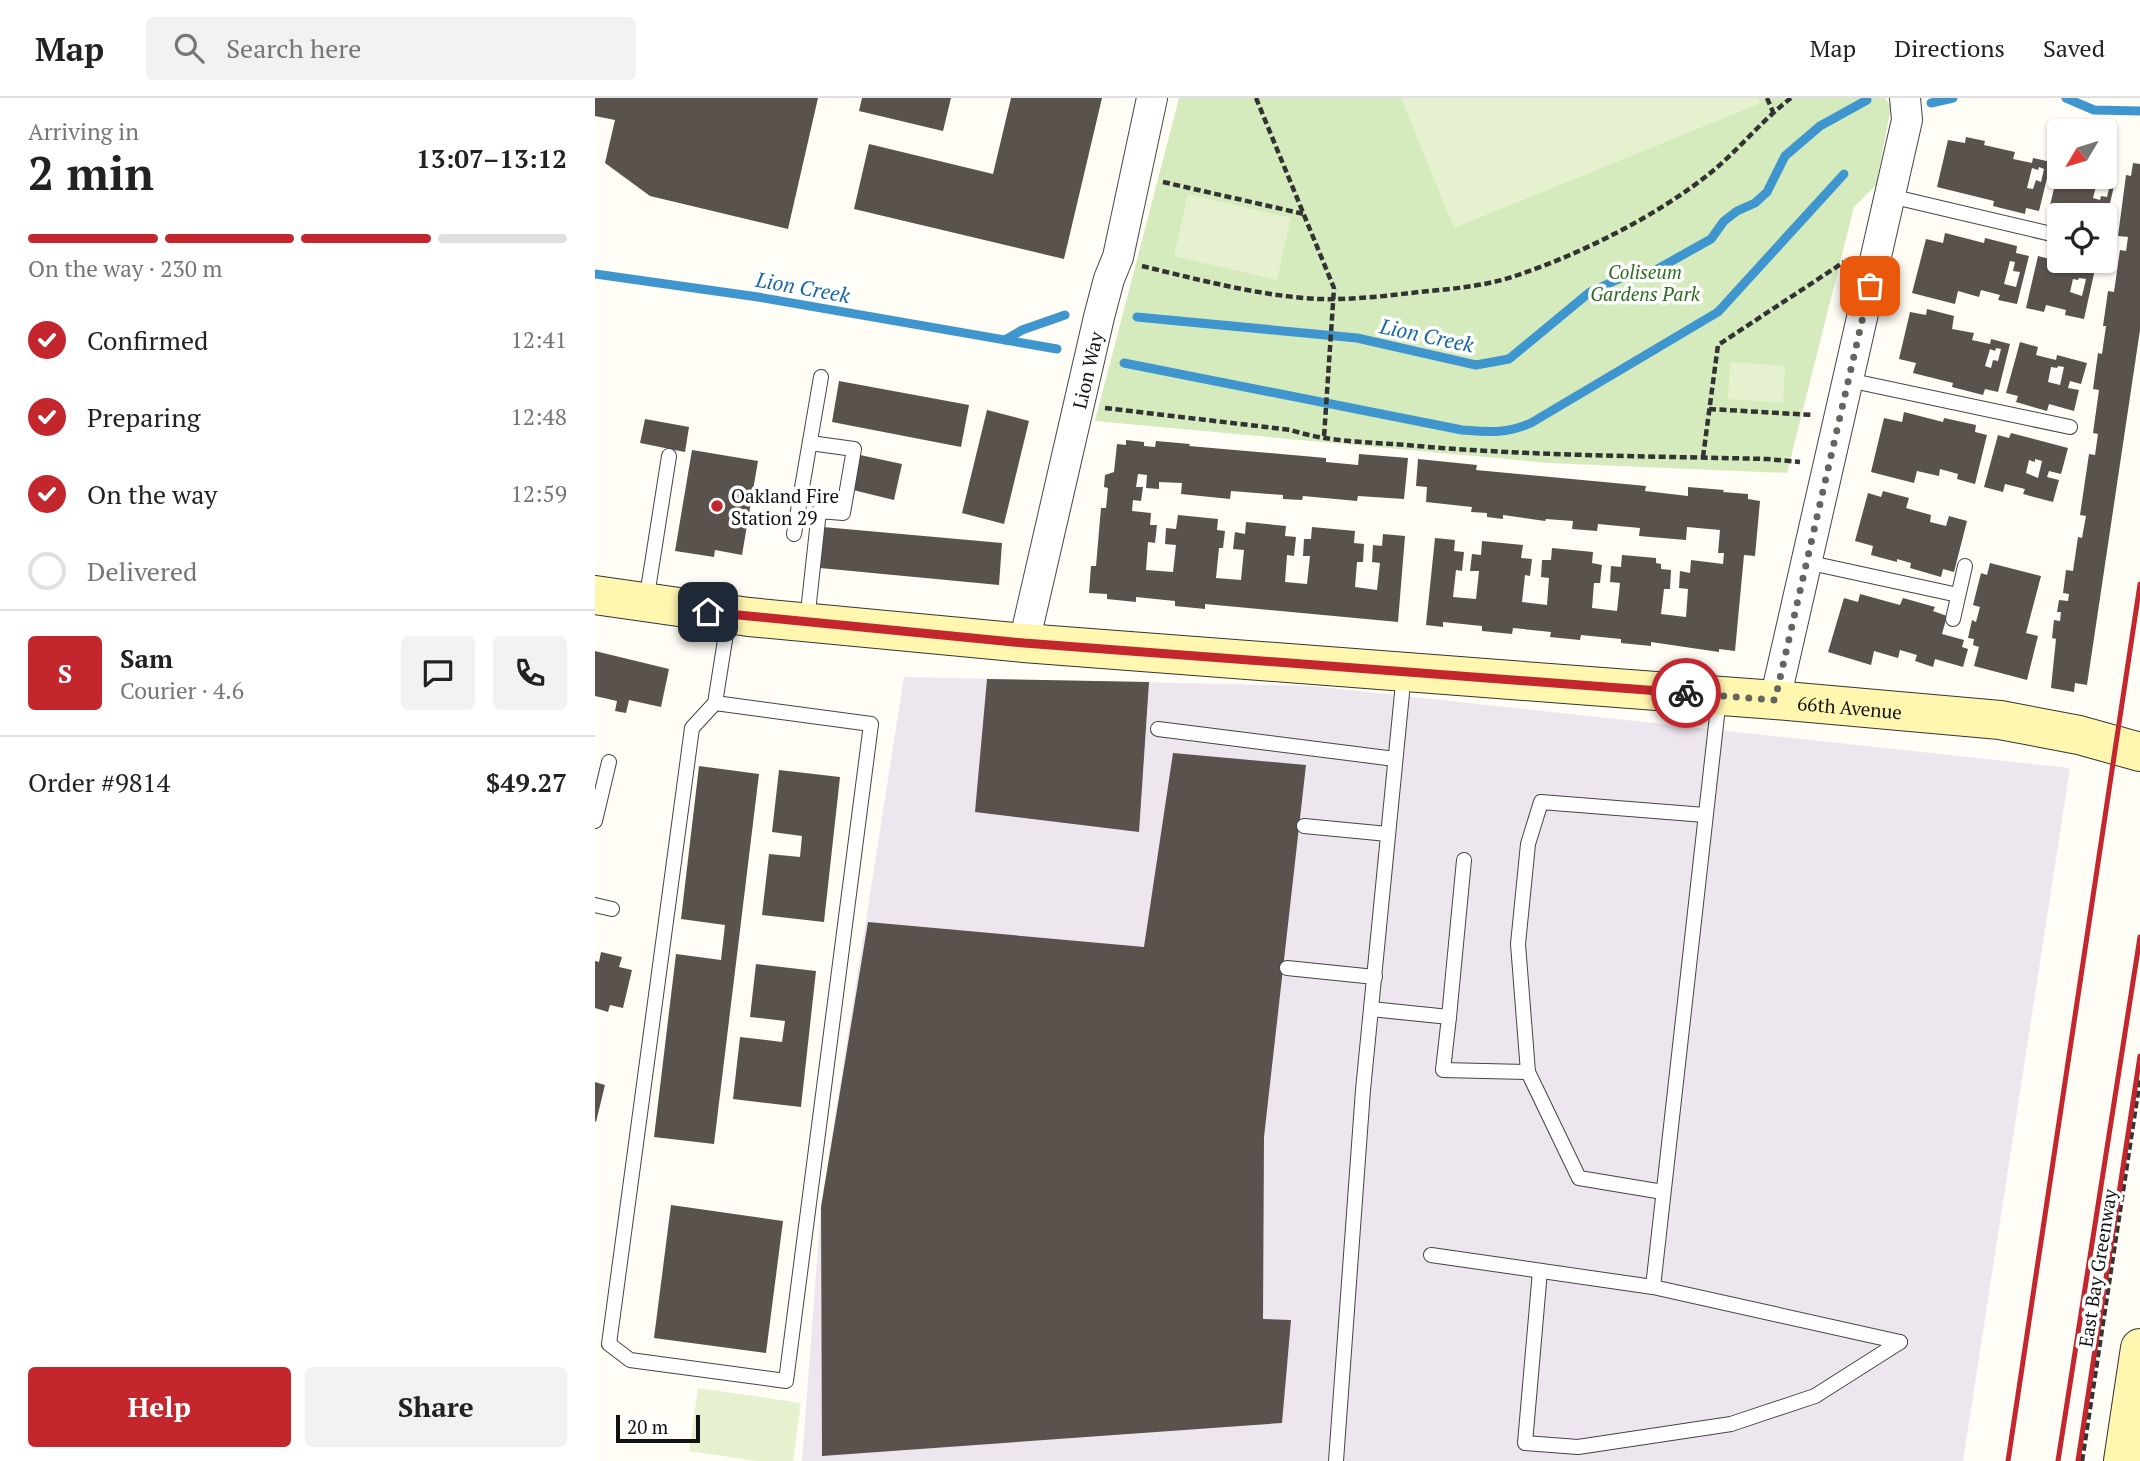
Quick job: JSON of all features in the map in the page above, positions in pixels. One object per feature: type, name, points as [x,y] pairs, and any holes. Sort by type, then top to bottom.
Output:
[{"type":"street","name":"Lion Way","points":[[1024,643],[1099,317],[1118,257],[1152,98]]},
{"type":"street","points":[[1775,700],[1907,120],[1905,98]]},
{"type":"street","name":"66th Avenue","points":[[595,595],[729,614],[1024,643],[1775,700],[2000,720],[2079,735],[2140,752]]},
{"type":"street","points":[[2123,1461],[2140,1348]]},
{"type":"lane","points":[[1890,196],[2047,233]]},
{"type":"lane","points":[[794,534],[821,377]]},
{"type":"lane","points":[[1848,380],[2070,427]]},
{"type":"lane","points":[[807,622],[819,511],[843,513],[854,449],[810,443]]},
{"type":"lane","points":[[646,603],[669,456]]},
{"type":"lane","points":[[1806,562],[1958,595]]},
{"type":"lane","points":[[1953,619],[1965,566]]},
{"type":"lane","points":[[715,703],[871,724],[786,1381],[630,1360],[609,1344],[692,728],[715,703],[729,614]]},
{"type":"lane","points":[[1336,1461],[1371,1009],[1404,671]]},
{"type":"lane","points":[[1653,1287],[1719,696]]},
{"type":"lane","points":[[1158,729],[1395,759]]},
{"type":"lane","points":[[595,821],[609,762]]},
{"type":"lane","points":[[1663,1192],[1579,1178],[1528,1072],[1518,944],[1528,844],[1541,802],[1705,815]]},
{"type":"lane","points":[[1304,826],[1388,834]]},
{"type":"lane","points":[[1464,860],[1443,1070],[1528,1072]]},
{"type":"lane","points":[[595,905],[613,909]]},
{"type":"lane","points":[[1287,968],[1374,977]]},
{"type":"lane","points":[[1371,1009],[1448,1017]]},
{"type":"lane","points":[[1431,1255],[1653,1287],[1900,1342],[1815,1396],[1731,1424],[1578,1447],[1525,1443],[1541,1271]]},
{"type":"path","points":[[1256,98],[1333,288],[1324,438]]},
{"type":"path","points":[[1767,98],[1773,112]]},
{"type":"path","points":[[1118,257],[1143,266],[1245,289],[1320,299],[1377,297],[1459,288],[1517,276],[1624,228],[1710,173],[1791,98]]},
{"type":"path","points":[[1135,175],[1304,214]]},
{"type":"path","points":[[1703,457],[1718,345],[1880,239]]},
{"type":"path","points":[[1078,405],[1291,430],[1324,438],[1508,452],[1767,459],[1829,464]]},
{"type":"path","points":[[1709,409],[1840,416]]},
{"type":"path","name":"East Bay Greenway","points":[[2082,1461],[2140,1079]]},
{"type":"shaded area","points":[[904,677],[1312,686],[2070,768],[1963,1461],[802,1461],[821,1207]]},
{"type":"green space","name":"Coliseum Gardens Park","points":[[1179,98],[1885,98],[1891,107],[1876,185],[1854,207],[1787,473],[1549,463],[1095,421]]},
{"type":"green space","points":[[1401,98],[1758,98],[1761,103],[1454,228]]},
{"type":"green space","points":[[1188,194],[1291,218],[1277,280],[1174,256]]},
{"type":"green space","points":[[1730,362],[1785,366],[1783,403],[1728,399]]},
{"type":"green space","points":[[698,1388],[801,1403],[793,1461],[756,1461],[689,1451]]},
{"type":"building","points":[[595,98],[818,98],[788,229],[650,196],[605,163],[615,120],[595,116]]},
{"type":"building","points":[[862,98],[951,98],[943,131],[859,111]]},
{"type":"building","points":[[1011,98],[1102,98],[1064,259],[854,209],[869,144],[993,174]]},
{"type":"building","points":[[1966,137],[1985,141],[1984,145],[2015,152],[2013,159],[2032,163],[2033,158],[2047,161],[2047,178],[2039,211],[2026,208],[2025,214],[1993,206],[1994,201],[1937,187],[1948,140],[1965,143]],"holes":[[[2032,168],[2044,169],[2041,182],[2036,180],[2033,189],[2027,188]]]},
{"type":"building","points":[[2133,163],[2140,164],[2140,330],[2087,685],[2075,683],[2074,692],[2051,688],[2056,639],[2052,638],[2054,620],[2060,621],[2061,612],[2057,612],[2059,600],[2068,601],[2069,594],[2063,593],[2066,570],[2073,571],[2078,537],[2082,538],[2086,516],[2080,515],[2089,454],[2095,455],[2098,434],[2093,433],[2099,390],[2093,389],[2098,353],[2102,354],[2108,291],[2114,292],[2120,250],[2126,251],[2128,237],[2118,236],[2126,175],[2131,176]]},
{"type":"building","points":[[2054,189],[2095,189],[2093,198],[2100,200],[2101,196],[2107,197],[2109,189],[2113,189],[2110,203],[2051,203]]},
{"type":"building","points":[[1945,233],[1984,243],[1985,238],[2017,246],[2016,253],[2029,256],[2017,304],[1998,300],[2000,295],[1981,290],[1979,297],[1958,291],[1955,304],[1912,293],[1926,239],[1943,243]],"holes":[[[2010,261],[2015,262],[2013,271],[2020,272],[2016,287],[2004,284]]]},
{"type":"building","points":[[2038,256],[2047,258],[2047,273],[2094,273],[2084,319],[2065,315],[2066,310],[2046,305],[2044,312],[2026,308]],"holes":[[[2073,279],[2086,279],[2082,296],[2070,292]]]},
{"type":"building","points":[[1927,309],[1954,316],[1952,329],[1974,333],[1972,340],[1990,344],[1991,339],[2010,344],[1998,392],[1985,389],[1983,395],[1952,387],[1953,383],[1913,373],[1916,363],[1899,359],[1910,312],[1926,315]],"holes":[[[1990,349],[2001,349],[1998,361],[1993,360],[1991,368],[1985,366]]]},
{"type":"building","points":[[2020,342],[2038,347],[2036,355],[2056,360],[2057,355],[2087,363],[2081,384],[2070,381],[2068,388],[2079,390],[2074,411],[2049,404],[2047,411],[2016,402],[2018,396],[2006,393]],"holes":[[[2051,367],[2064,367],[2060,385],[2048,382]]]},
{"type":"building","points":[[839,381],[969,405],[961,447],[832,422]]},
{"type":"building","points":[[987,410],[1029,421],[1004,524],[962,513]]},
{"type":"building","points":[[1904,412],[1943,422],[1944,418],[1976,425],[1975,432],[1987,435],[1975,484],[1957,479],[1958,474],[1940,469],[1939,476],[1917,471],[1914,483],[1871,472],[1884,418],[1902,422]]},
{"type":"building","points":[[645,419],[689,427],[685,452],[640,443]]},
{"type":"building","points":[[2011,433],[2068,448],[2061,474],[2049,471],[2047,477],[2059,480],[2053,502],[2023,494],[2025,489],[2005,484],[2003,492],[1984,487],[1998,435],[2009,438]],"holes":[[[2029,460],[2042,461],[2038,478],[2026,473]]]},
{"type":"building","points":[[1126,440],[1144,442],[1144,446],[1155,447],[1156,441],[1190,444],[1189,446],[1326,458],[1326,462],[1358,465],[1359,454],[1408,458],[1404,499],[1358,496],[1357,501],[1303,496],[1302,500],[1283,499],[1283,495],[1231,491],[1230,499],[1181,494],[1182,483],[1159,482],[1159,489],[1146,488],[1147,475],[1138,474],[1136,487],[1143,487],[1141,501],[1133,500],[1132,511],[1151,513],[1150,525],[1157,525],[1155,543],[1148,542],[1146,570],[1173,572],[1176,545],[1165,544],[1166,528],[1176,529],[1178,515],[1218,519],[1217,530],[1225,531],[1223,548],[1219,548],[1216,578],[1241,580],[1244,550],[1233,549],[1235,532],[1245,534],[1246,522],[1286,526],[1285,536],[1296,537],[1294,556],[1287,555],[1285,582],[1307,584],[1310,556],[1303,556],[1304,539],[1311,539],[1312,527],[1355,531],[1354,543],[1364,544],[1363,562],[1357,562],[1355,587],[1377,590],[1380,563],[1372,562],[1373,545],[1382,546],[1383,534],[1405,536],[1398,622],[1205,604],[1205,609],[1175,606],[1175,601],[1136,597],[1136,602],[1107,599],[1107,594],[1089,593],[1091,566],[1096,566],[1101,508],[1106,508],[1108,488],[1104,487],[1105,475],[1114,472],[1117,444],[1126,445]]},
{"type":"building","name":"Oakland Fire Station 29","points":[[692,450],[758,461],[742,555],[715,550],[714,557],[675,551]]},
{"type":"building","points":[[860,455],[902,464],[894,500],[853,490]]},
{"type":"building","points":[[1418,459],[1477,465],[1476,470],[1646,486],[1645,491],[1688,496],[1688,487],[1724,490],[1723,492],[1748,494],[1748,499],[1760,501],[1755,556],[1744,555],[1735,651],[1719,649],[1719,652],[1651,642],[1651,646],[1621,643],[1621,639],[1581,635],[1580,640],[1550,637],[1551,632],[1513,628],[1512,634],[1482,631],[1482,626],[1443,622],[1443,627],[1426,625],[1435,538],[1455,540],[1454,551],[1464,552],[1462,571],[1456,570],[1453,597],[1476,599],[1479,571],[1470,571],[1472,554],[1481,555],[1482,541],[1523,545],[1521,558],[1532,559],[1530,576],[1525,575],[1522,602],[1547,605],[1549,578],[1541,577],[1542,560],[1551,560],[1552,548],[1593,552],[1592,563],[1602,565],[1600,583],[1594,583],[1592,608],[1617,611],[1620,583],[1610,582],[1611,566],[1621,567],[1622,555],[1656,558],[1661,569],[1671,570],[1670,589],[1664,589],[1661,614],[1686,617],[1688,589],[1679,588],[1680,571],[1690,573],[1691,560],[1723,564],[1724,553],[1718,553],[1720,530],[1687,527],[1686,540],[1639,536],[1640,528],[1598,524],[1597,531],[1572,529],[1573,521],[1545,521],[1503,515],[1503,519],[1487,517],[1487,513],[1471,512],[1472,507],[1426,502],[1427,487],[1416,486]]},
{"type":"building","points":[[1883,491],[1909,498],[1906,508],[1931,515],[1930,522],[1946,526],[1949,516],[1967,521],[1954,572],[1943,569],[1941,577],[1910,568],[1911,563],[1871,555],[1873,546],[1855,541],[1868,493],[1881,497]]},
{"type":"building","points":[[823,527],[1002,543],[999,585],[820,568]]},
{"type":"building","points":[[1990,563],[2041,576],[2026,633],[2038,636],[2027,680],[1974,666],[1979,647],[1973,645],[1974,639],[1968,638],[1972,620],[1976,622],[1980,607],[1973,605],[1981,573],[1987,575]]},
{"type":"building","points":[[1860,594],[1900,605],[1903,598],[1935,607],[1933,611],[1947,616],[1942,634],[1964,640],[1962,647],[1968,649],[1963,667],[1935,659],[1933,667],[1915,661],[1917,655],[1900,650],[1898,658],[1874,651],[1871,665],[1828,652],[1844,598],[1858,602]]},
{"type":"building","points":[[595,651],[669,669],[661,707],[629,700],[626,713],[615,711],[617,701],[595,696]]},
{"type":"building","points":[[987,679],[1149,682],[1139,832],[975,812]]},
{"type":"building","points":[[1173,753],[1306,765],[1264,1137],[1263,1319],[1291,1320],[1282,1423],[822,1456],[821,1207],[868,922],[1144,947]]},
{"type":"building","points":[[699,766],[759,774],[714,1144],[654,1137],[676,954],[721,960],[725,925],[681,919]]},
{"type":"building","points":[[779,770],[840,777],[824,922],[762,915],[769,854],[800,857],[802,836],[772,832]]},
{"type":"building","points":[[601,952],[622,957],[619,967],[632,970],[623,1008],[610,1005],[608,1012],[595,1008],[595,961],[599,962]]},
{"type":"building","points":[[756,964],[816,971],[801,1107],[733,1099],[740,1037],[782,1042],[785,1021],[750,1017]]},
{"type":"building","points":[[595,1082],[605,1085],[596,1122],[595,1121]]},
{"type":"building","points":[[671,1205],[783,1221],[766,1353],[654,1338]]},
{"type":"waterway","name":"Lion Creek","points":[[1931,103],[1953,98]]},
{"type":"waterway","name":"Lion Creek","points":[[2066,98],[2094,110],[2140,111]]},
{"type":"waterway","name":"Lion Creek","points":[[1137,317],[1357,338],[1476,365],[1509,359],[1590,292],[1621,278],[1654,271],[1711,239],[1724,221],[1737,211],[1755,203],[1767,192],[1785,156],[1820,126],[1867,100]]},
{"type":"waterway","name":"Lion Creek","points":[[1124,363],[1462,430],[1489,432],[1513,429],[1531,423],[1718,312],[1844,174]]},
{"type":"waterway","name":"Lion Creek","points":[[595,274],[758,297],[1057,349]]},
{"type":"waterway","name":"Lion Creek","points":[[1005,340],[1022,330],[1065,315]]},
{"type":"railway","points":[[2008,1461],[2140,584]]},
{"type":"railway","points":[[2058,1461],[2140,937]]},
{"type":"railway","points":[[2078,1461],[2140,1056]]},
{"type":"way so far","points":[[1686,693],[1775,700],[1870,286]]},
{"type":"place","name":"Oakland Fire Station 29","points":[[717,506]]},
{"type":"route","points":[[708,612],[1024,643],[1686,693]]}]
